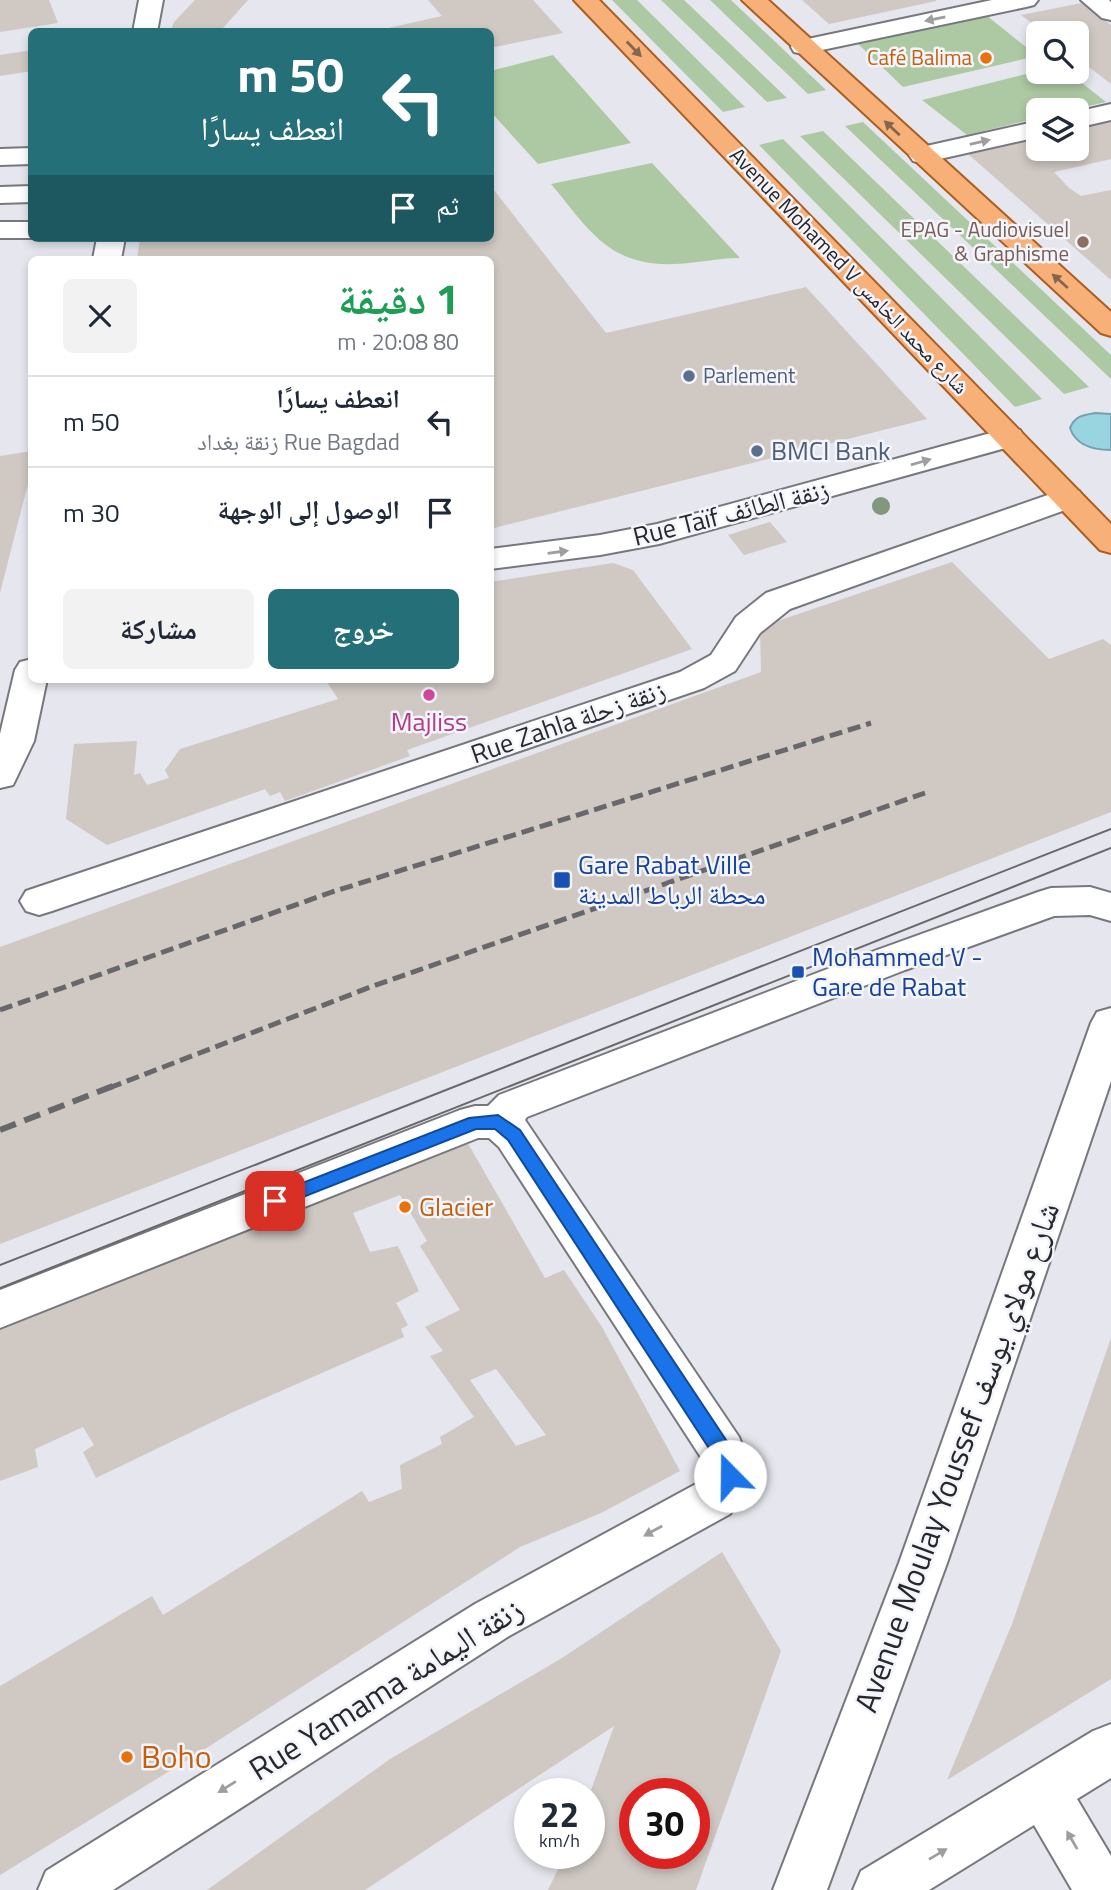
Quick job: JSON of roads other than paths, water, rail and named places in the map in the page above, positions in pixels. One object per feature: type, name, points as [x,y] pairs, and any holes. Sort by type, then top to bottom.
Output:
[{"type":"main road","name":"Avenue Mohamed V شارع محمد الخامس","points":[[586,0],[1111,543]]},
{"type":"main road","points":[[754,0],[1111,327]]},
{"type":"street","points":[[146,28],[150,0]]},
{"type":"street","points":[[803,47],[1026,0]]},
{"type":"street","points":[[1093,0],[1111,13]]},
{"type":"street","points":[[1089,117],[1111,112]]},
{"type":"street","points":[[922,155],[1026,132]]},
{"type":"street","points":[[0,157],[28,156]]},
{"type":"street","points":[[0,195],[28,194]]},
{"type":"street","points":[[0,230],[28,230]]},
{"type":"street","name":"Rue Taïf زنقة الطائف","points":[[494,559],[564,551],[659,534],[1009,437]]},
{"type":"street","name":"Rue Zahla زنقة زحلة","points":[[39,901],[692,680],[723,663],[748,625],[778,601],[1068,498]]},
{"type":"street","points":[[0,776],[16,741],[29,683]]},
{"type":"street","points":[[0,1308],[475,1122],[498,1122],[513,1106],[891,960],[1051,902],[1090,901],[1111,907]]},
{"type":"street","name":"Avenue Moulay Youssef شارع مولاي يوسف","points":[[800,1890],[923,1563],[1111,1023]]},
{"type":"street","name":"Rue Yamama زنقة اليمامة","points":[[65,1890],[492,1620],[713,1499],[730,1476],[723,1452],[514,1135],[498,1122]]},
{"type":"street","points":[[880,1890],[1111,1749]]},
{"type":"street","points":[[1043,1790],[1101,1890]]},
{"type":"water","points":[[1111,414],[1111,450],[1086,446],[1076,439],[1070,428],[1083,415]]},
{"type":"tram line","points":[[0,1265],[1111,829]]},
{"type":"tram line","points":[[0,1288],[1111,848]]},
{"type":"railway","points":[[0,1010],[332,892],[871,723]]},
{"type":"railway","points":[[109,1088],[373,986],[925,793]]},
{"type":"railway","points":[[0,1130],[113,1086]]},
{"type":"place","name":"Café Balima","points":[[986,58]]},
{"type":"place","name":"EPAG - Audiovisuel & Graphisme","points":[[1083,242]]},
{"type":"place","name":"Parlement","points":[[689,376]]},
{"type":"place","name":"BMCI Bank","points":[[757,451]]},
{"type":"place","name":"Majliss","points":[[429,695]]},
{"type":"place","name":"Gare Rabat Ville محطة الرباط المدينة","points":[[562,880]]},
{"type":"place","name":"Mohammed V - Gare de Rabat","points":[[798,972]]},
{"type":"place","name":"Glacier","points":[[405,1207]]},
{"type":"place","name":"Boho","points":[[127,1757]]}]
